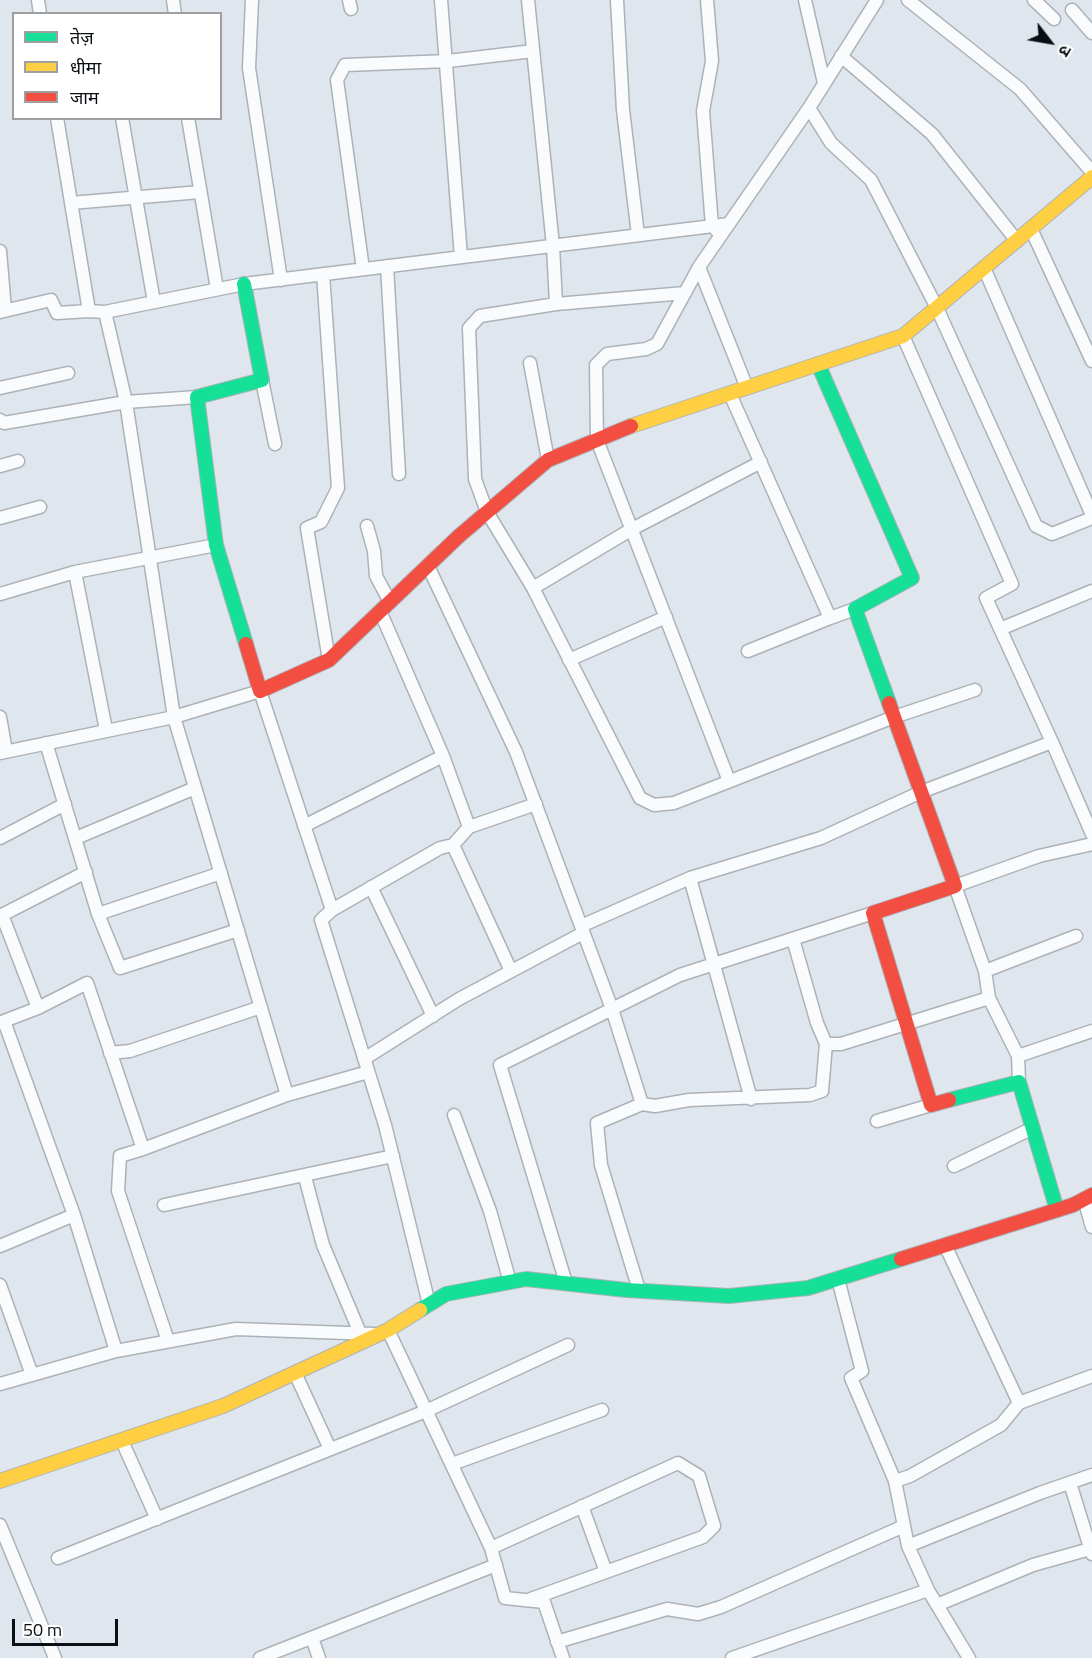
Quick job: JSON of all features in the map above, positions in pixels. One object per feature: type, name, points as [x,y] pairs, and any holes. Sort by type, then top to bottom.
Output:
[{"type":"street","points":[[252,0],[253,27],[249,68],[281,279]]},
{"type":"street","points":[[441,0],[448,61],[461,257]]},
{"type":"street","points":[[528,0],[553,246],[556,304]]},
{"type":"street","points":[[617,0],[623,110],[638,235]]},
{"type":"street","points":[[707,0],[712,61],[703,111],[712,226]]},
{"type":"street","points":[[805,0],[824,83]]},
{"type":"street","points":[[729,781],[597,440],[596,364],[607,354],[646,349],[657,344],[699,267],[809,108],[877,0]]},
{"type":"street","points":[[908,0],[1020,89],[1092,172]]},
{"type":"street","points":[[1034,0],[1054,19]]},
{"type":"street","points":[[1072,10],[1092,33]]},
{"type":"street","points":[[363,269],[337,80],[345,65],[448,61],[533,51]]},
{"type":"street","points":[[841,56],[932,134],[1017,241]]},
{"type":"street","points":[[809,108],[831,143],[871,180],[936,306],[1036,526],[1052,534],[1092,516],[984,268]]},
{"type":"street","points":[[57,120],[89,311]]},
{"type":"street","points":[[122,120],[154,302]]},
{"type":"street","points":[[188,120],[217,289]]},
{"type":"street","points":[[0,717],[3,752],[174,717],[260,691],[329,660],[487,512],[548,460],[652,418],[903,336],[1092,177]]},
{"type":"street","points":[[71,203],[200,192]]},
{"type":"street","points":[[0,251],[2,311],[51,300],[57,313],[105,312],[244,284],[729,224]]},
{"type":"street","points":[[712,226],[716,226],[717,241]]},
{"type":"street","points":[[1031,230],[1092,361]]},
{"type":"street","points":[[387,266],[399,474]]},
{"type":"street","points":[[699,267],[747,388]]},
{"type":"street","points":[[323,274],[338,488],[321,522],[307,528],[329,660]]},
{"type":"street","points":[[244,284],[275,444]]},
{"type":"street","points":[[685,293],[556,304],[480,316],[469,328],[475,479],[487,512],[533,588],[640,798],[654,805],[674,803],[894,717],[975,690]]},
{"type":"street","points":[[105,312],[126,402],[174,717],[287,1095]]},
{"type":"street","points":[[903,336],[1012,584],[986,598],[1092,834]]},
{"type":"street","points":[[530,363],[548,460]]},
{"type":"street","points":[[748,651],[855,609],[912,578],[818,364]]},
{"type":"street","points":[[0,388],[68,373]]},
{"type":"street","points":[[0,420],[4,423],[126,402],[197,397],[262,380]]},
{"type":"street","points":[[730,394],[830,618]]},
{"type":"street","points":[[197,397],[216,545],[260,691],[332,910]]},
{"type":"street","points":[[0,466],[18,461]]},
{"type":"street","points":[[533,588],[632,529],[760,462]]},
{"type":"street","points":[[0,518],[40,507]]},
{"type":"street","points":[[367,526],[374,551],[376,576],[385,607],[469,827]]},
{"type":"street","points":[[0,594],[75,572],[216,545]]},
{"type":"street","points":[[428,566],[516,752],[612,1009],[642,1104]]},
{"type":"street","points":[[75,572],[106,730]]},
{"type":"street","points":[[1000,629],[1092,591]]},
{"type":"street","points":[[855,609],[985,971],[989,998],[1018,1056],[1019,1082],[1057,1210]]},
{"type":"street","points":[[569,660],[666,617]]},
{"type":"street","points":[[364,1059],[433,1016],[582,930],[690,878],[821,838],[921,792],[1052,742]]},
{"type":"street","points":[[46,743],[99,914],[120,968],[238,930]]},
{"type":"street","points":[[304,826],[443,756]]},
{"type":"street","points":[[76,838],[195,788]]},
{"type":"street","points":[[0,838],[65,804]]},
{"type":"street","points":[[429,1305],[393,1156],[321,921],[332,910],[371,887],[440,848],[453,845],[469,827],[536,804]]},
{"type":"street","points":[[566,1283],[500,1065],[680,975],[873,914],[1039,856],[1092,844]]},
{"type":"street","points":[[453,845],[511,971]]},
{"type":"street","points":[[38,1008],[1,915],[86,872]]},
{"type":"street","points":[[99,914],[221,873]]},
{"type":"street","points":[[690,878],[751,1098]]},
{"type":"street","points":[[371,887],[433,1016]]},
{"type":"street","points":[[873,914],[931,1105]]},
{"type":"street","points":[[985,971],[1076,936]]},
{"type":"street","points":[[639,1290],[601,1165],[597,1123],[642,1104],[655,1106],[688,1100],[810,1095],[822,1091],[826,1044],[817,1023],[793,939]]},
{"type":"street","points":[[116,1351],[74,1215],[2,1022],[38,1008],[87,983],[143,1149]]},
{"type":"street","points":[[826,1044],[841,1044],[989,998]]},
{"type":"street","points":[[110,1053],[130,1051],[261,1007]]},
{"type":"street","points":[[1018,1056],[1092,1031]]},
{"type":"street","points":[[168,1341],[118,1191],[120,1156],[287,1095],[368,1072]]},
{"type":"street","points":[[877,1121],[1019,1082]]},
{"type":"street","points":[[454,1115],[490,1210],[510,1282]]},
{"type":"street","points":[[954,1166],[1033,1128]]},
{"type":"street","points":[[164,1205],[305,1177],[393,1156]]},
{"type":"street","points":[[305,1177],[323,1245],[360,1333]]},
{"type":"street","points":[[0,1481],[223,1406],[384,1332],[446,1294],[526,1279],[729,1296],[808,1288],[1057,1210],[1088,1197],[1092,1227]]},
{"type":"street","points":[[0,1246],[74,1215]]},
{"type":"street","points":[[945,1245],[1018,1403]]},
{"type":"street","points":[[838,1279],[862,1371],[851,1378],[895,1481],[908,1546],[928,1590],[969,1658]]},
{"type":"street","points":[[0,1285],[32,1375]]},
{"type":"street","points":[[0,1384],[116,1351],[236,1329],[384,1332]]},
{"type":"street","points":[[384,1332],[452,1464],[490,1548],[505,1598],[544,1602],[563,1658]]},
{"type":"street","points":[[58,1558],[426,1411],[568,1345]]},
{"type":"street","points":[[295,1373],[330,1449]]},
{"type":"street","points":[[895,1481],[910,1476],[1001,1425],[1018,1403],[1092,1376]]},
{"type":"street","points":[[452,1464],[602,1410]]},
{"type":"street","points":[[123,1441],[157,1519]]},
{"type":"street","points":[[490,1548],[678,1463],[699,1476],[714,1526],[703,1537],[528,1600]]},
{"type":"street","points":[[908,1546],[1092,1475]]},
{"type":"street","points":[[937,1605],[1033,1565],[1091,1551],[1070,1483]]},
{"type":"street","points":[[582,1506],[606,1572]]},
{"type":"street","points":[[0,1525],[55,1658]]},
{"type":"street","points":[[557,1642],[667,1608],[698,1614],[721,1607],[904,1526]]},
{"type":"street","points":[[260,1658],[496,1565]]},
{"type":"street","points":[[732,1658],[928,1590]]},
{"type":"street","points":[[312,1638],[319,1658]]},
{"type":"traffic: fast","points":[[244,284],[262,380],[197,397],[216,545],[246,644]]},
{"type":"traffic: fast","points":[[818,364],[912,578],[855,609],[889,703]]},
{"type":"traffic: fast","points":[[949,1100],[1019,1082],[1057,1210]]},
{"type":"traffic: fast","points":[[420,1310],[446,1294],[526,1279],[626,1290],[729,1296],[808,1288],[901,1259]]},
{"type":"traffic: slow","points":[[631,426],[903,336],[1092,177]]},
{"type":"traffic: slow","points":[[0,1481],[223,1406],[388,1330],[420,1310]]},
{"type":"traffic: jam","points":[[246,644],[260,691],[329,660],[459,536],[548,460],[631,426]]},
{"type":"traffic: jam","points":[[889,703],[955,886],[873,913],[931,1105],[949,1100]]},
{"type":"traffic: jam","points":[[901,1259],[1073,1205],[1092,1195]]}]
